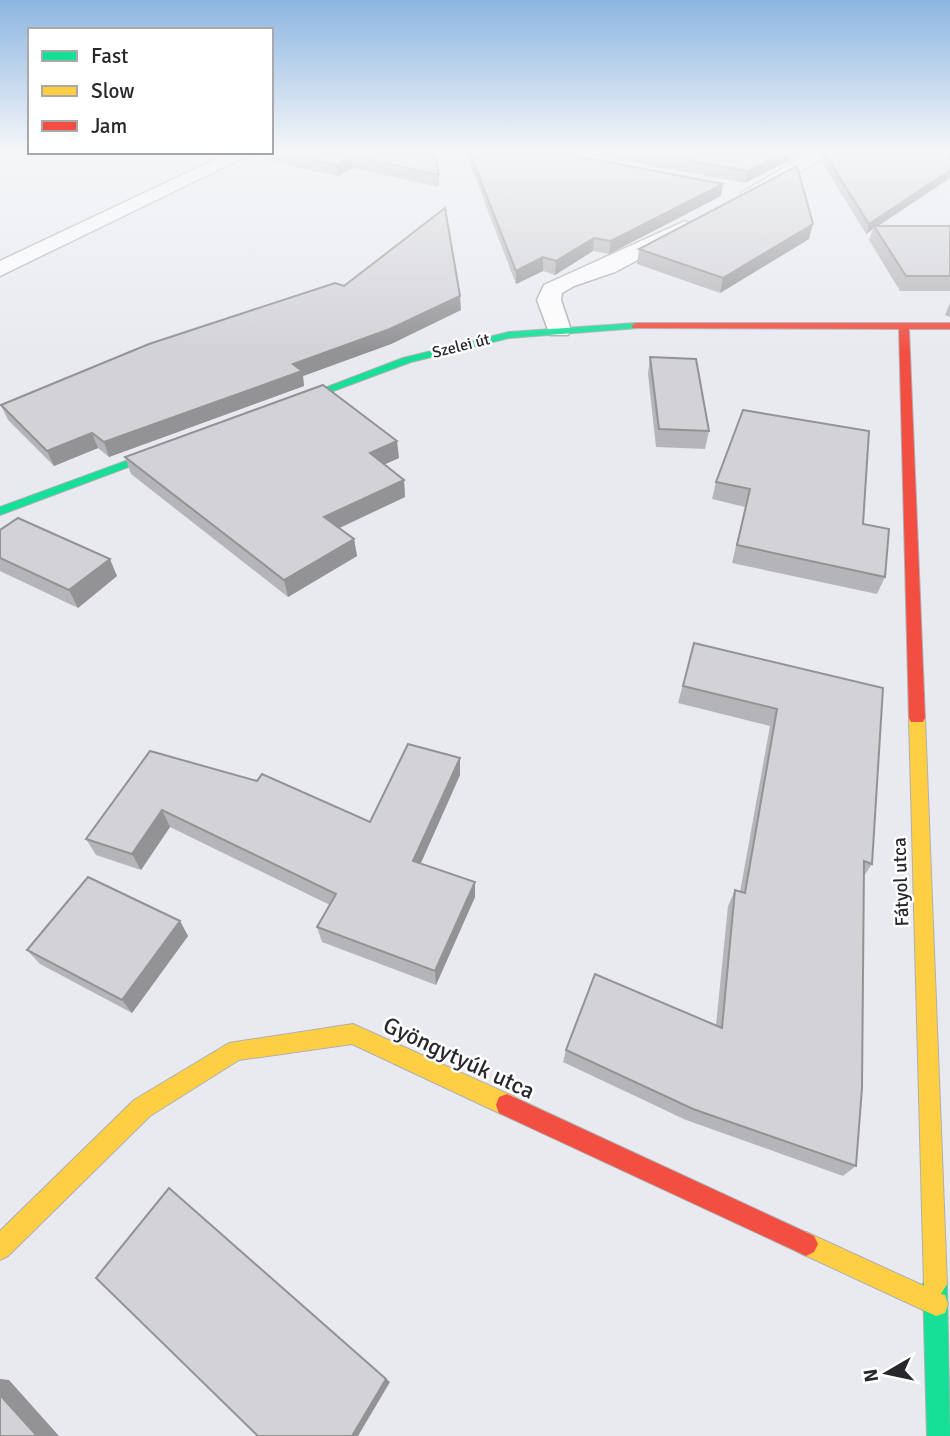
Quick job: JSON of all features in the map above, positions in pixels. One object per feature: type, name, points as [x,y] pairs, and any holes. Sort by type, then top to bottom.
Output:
[{"type":"street","points":[[0,270],[108,218]]},
{"type":"street","points":[[559,330],[549,300],[552,290],[566,281],[607,267],[703,218]]},
{"type":"street","name":"Szelei út","points":[[266,412],[407,360],[487,340],[559,330],[649,326],[950,326]]},
{"type":"street","name":"Fátyol utca","points":[[904,326],[940,1436]]},
{"type":"street","points":[[0,511],[189,441]]},
{"type":"street","name":"Gyöngytyúk utca","points":[[0,1248],[142,1108],[236,1050],[352,1034],[936,1304]]},
{"type":"building","points":[[432,218],[447,218],[460,296],[390,329],[293,364],[302,371],[104,442],[92,433],[47,451],[1,405],[149,344],[335,283],[344,286]]},
{"type":"building","points":[[495,218],[656,218],[611,241],[594,238],[556,261],[543,257],[516,271]]},
{"type":"building","points":[[698,218],[811,218],[813,224],[723,278],[639,249]]},
{"type":"building","points":[[865,218],[878,218],[869,224]]},
{"type":"building","points":[[874,226],[950,226],[950,276],[906,276]]},
{"type":"building","points":[[650,357],[696,359],[709,431],[659,429]]},
{"type":"building","points":[[323,385],[397,441],[370,453],[404,480],[324,517],[354,539],[284,580],[125,457]]},
{"type":"building","points":[[743,410],[869,431],[863,524],[889,529],[885,577],[737,545],[750,489],[716,482]]},
{"type":"building","points":[[18,518],[110,559],[69,590],[0,558],[0,530]]},
{"type":"building","points":[[694,643],[883,688],[872,864],[864,861],[862,1088],[856,1166],[693,1109],[566,1050],[595,974],[722,1028],[735,890],[745,893],[777,709],[683,686]]},
{"type":"building","points":[[408,744],[460,758],[413,861],[475,882],[435,971],[317,927],[336,894],[162,810],[132,854],[86,839],[150,751],[257,781],[262,774],[370,822]]},
{"type":"building","points":[[88,877],[180,921],[122,1000],[27,950]]},
{"type":"building","points":[[169,1188],[386,1379],[352,1436],[258,1436],[96,1278]]},
{"type":"building","points":[[0,1395],[37,1436],[0,1436]]},
{"type":"traffic: fast","points":[[281,407],[407,360],[509,335],[636,326]]},
{"type":"traffic: fast","points":[[0,511],[175,446]]},
{"type":"traffic: fast","points":[[935,1284],[940,1436]]},
{"type":"traffic: slow","points":[[917,718],[935,1284]]},
{"type":"traffic: slow","points":[[0,1248],[142,1108],[236,1050],[353,1034],[507,1105]]},
{"type":"traffic: slow","points":[[806,1244],[936,1304]]},
{"type":"traffic: jam","points":[[636,326],[950,326]]},
{"type":"traffic: jam","points":[[904,326],[917,718]]},
{"type":"traffic: jam","points":[[507,1105],[806,1244]]}]
